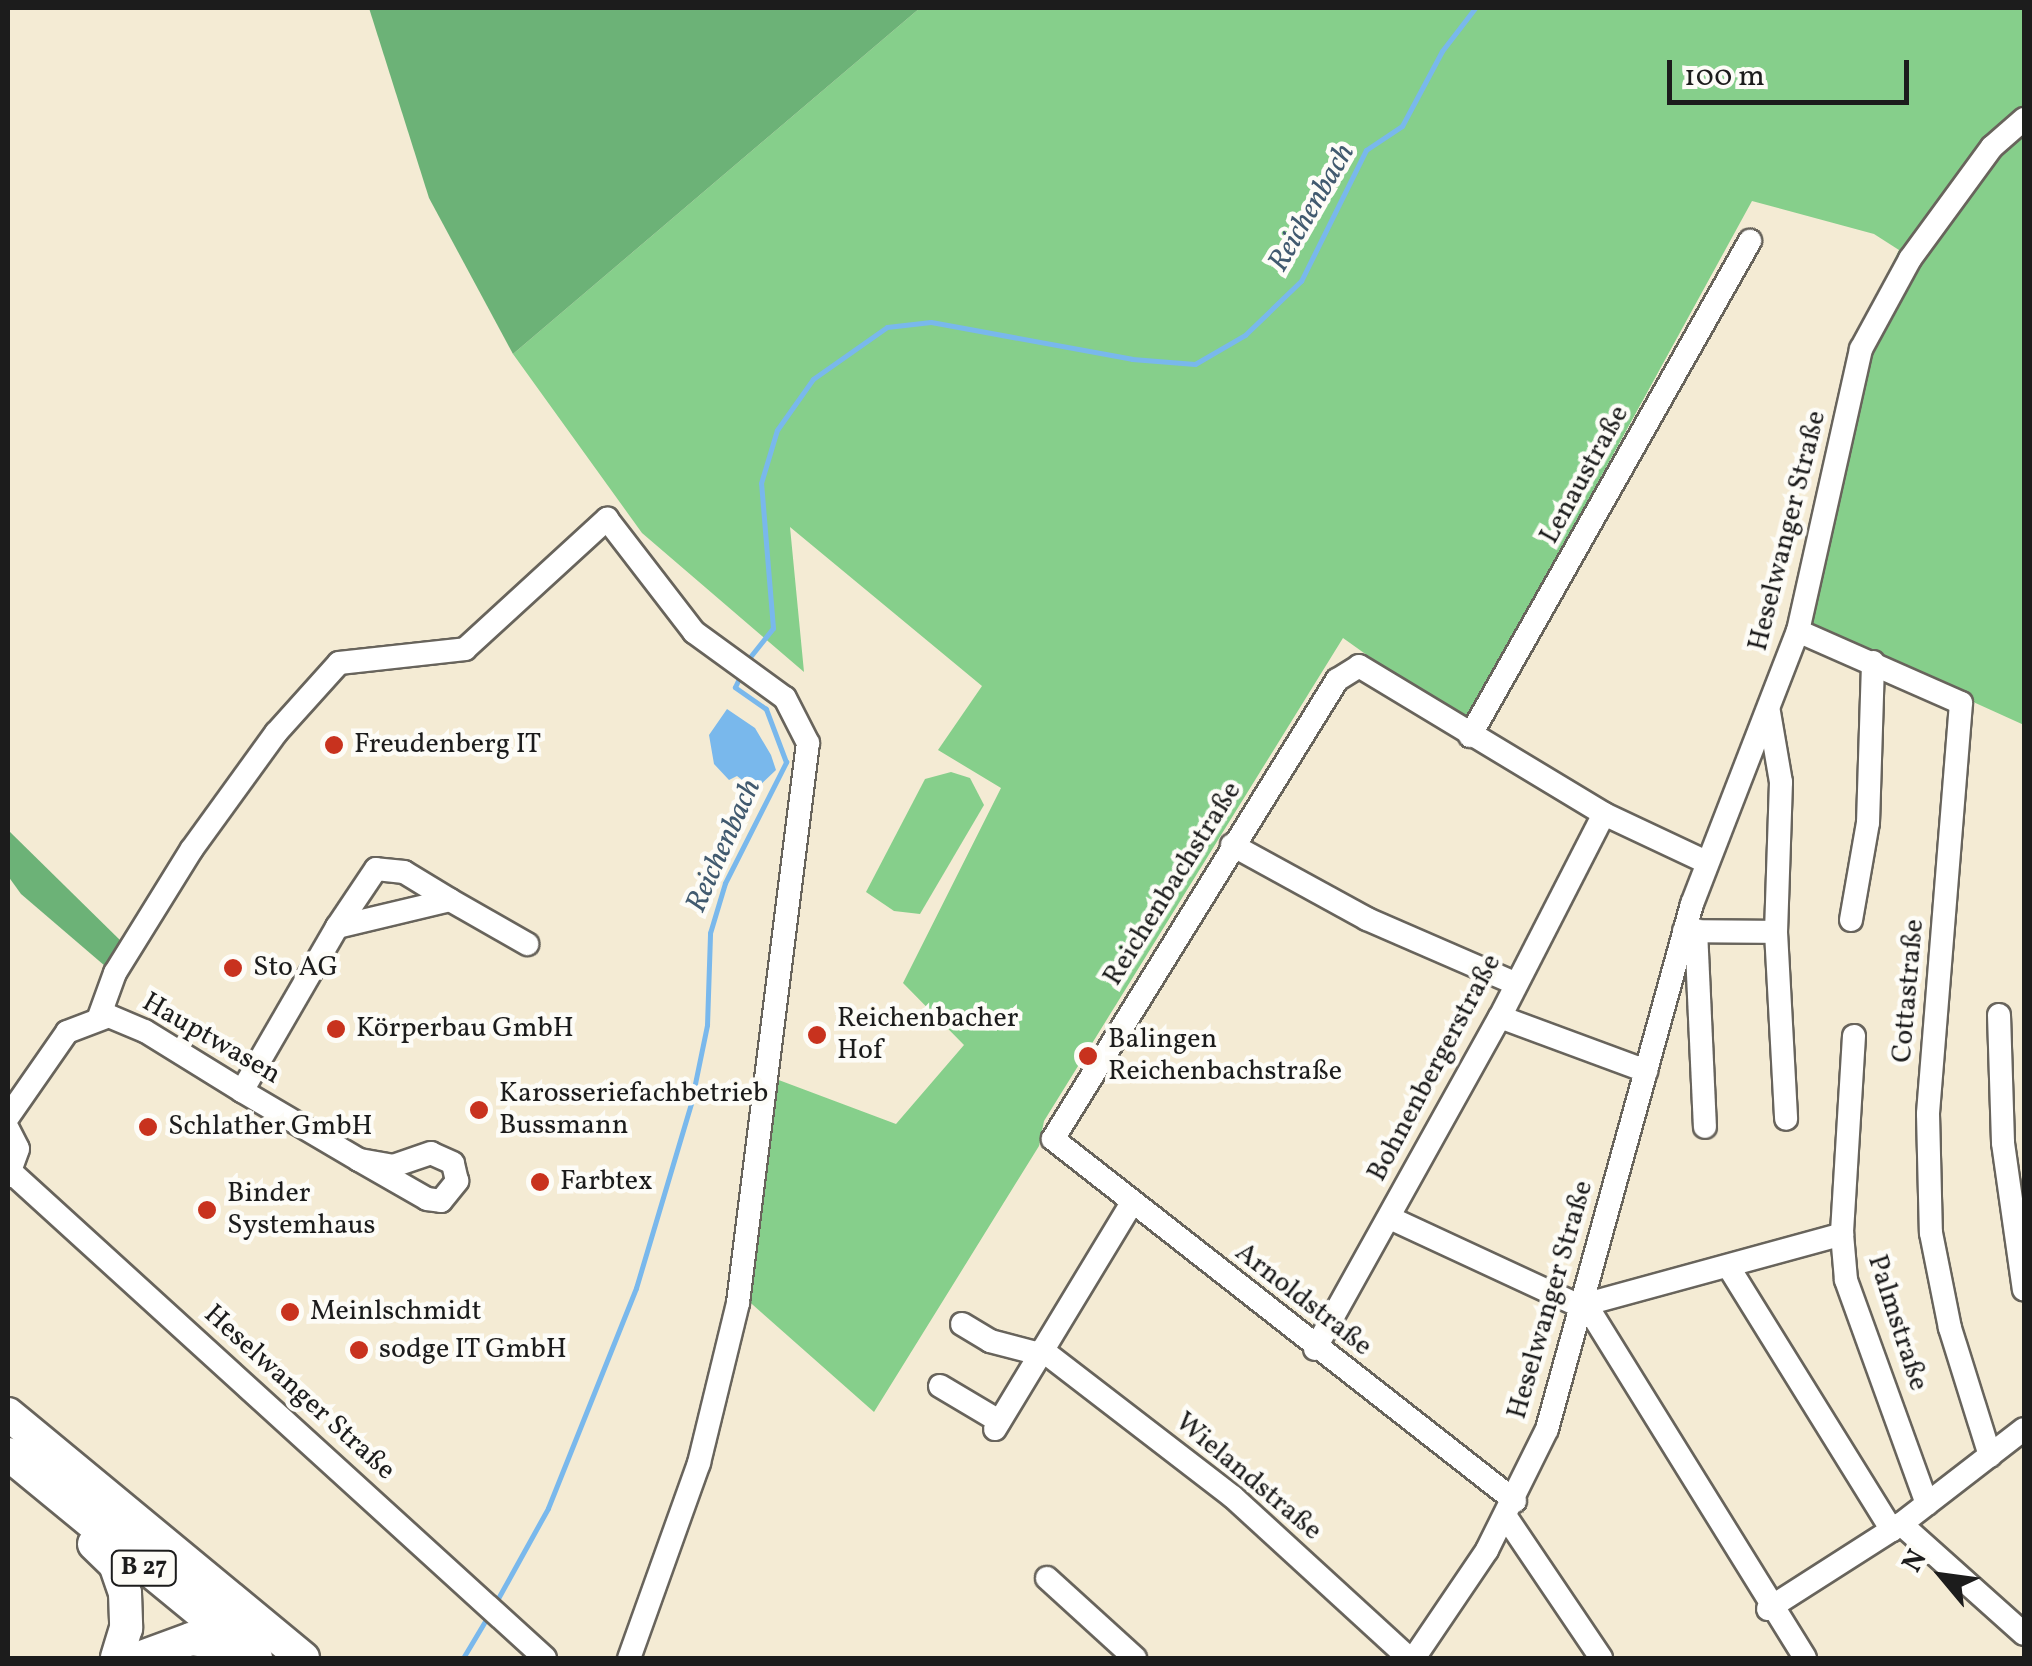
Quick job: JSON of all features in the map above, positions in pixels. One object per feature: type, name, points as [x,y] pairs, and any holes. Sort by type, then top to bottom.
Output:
[{"type":"highway","name":"B 27","points":[[8,1414],[303,1658]]},
{"type":"highway","name":"B 27","points":[[8,1454],[248,1652]]},
{"type":"highway","points":[[50,1490],[115,1564],[126,1628],[117,1658]]},
{"type":"highway","points":[[140,1658],[191,1639],[248,1652]]},
{"type":"street","name":"Heselwanger Straße","points":[[1411,1658],[1510,1509],[1547,1429],[1706,862],[1770,712],[1798,631],[1862,349],[1910,259],[1992,147],[2024,118]]},
{"type":"street","name":"Lenaustraße","points":[[1470,736],[1750,241]]},
{"type":"street","points":[[99,1017],[115,973],[192,849],[276,733],[339,663],[465,648],[607,518],[694,632],[785,698],[808,743],[738,1304],[699,1463],[629,1658]]},
{"type":"street","name":"Cottastraße","points":[[1798,631],[1961,702],[1928,1114],[1931,1233],[1950,1328],[1990,1456]]},
{"type":"street","points":[[1851,920],[1868,823],[1873,662]]},
{"type":"street","name":"Reichenbachstraße","points":[[1054,1145],[1062,1117],[1338,680],[1359,666],[1470,736]]},
{"type":"street","points":[[1770,712],[1782,782],[1776,932],[1786,1119]]},
{"type":"street","points":[[1470,736],[1604,814],[1706,862]]},
{"type":"street","name":"Bohnenbergerstraße","points":[[1315,1348],[1500,1017],[1604,814]]},
{"type":"street","points":[[1232,845],[1366,919],[1514,984]]},
{"type":"street","points":[[242,1091],[337,927],[376,869],[404,872],[528,944]]},
{"type":"street","points":[[337,927],[450,900]]},
{"type":"street","points":[[1705,1128],[1690,930],[1776,932]]},
{"type":"street","points":[[2000,1014],[2003,1143],[2024,1290]]},
{"type":"street","name":"Hauptwasen","points":[[8,1117],[68,1032],[99,1017],[145,1031],[359,1160]]},
{"type":"street","points":[[1500,1017],[1646,1071]]},
{"type":"street","name":"Palmstraße","points":[[1854,1036],[1842,1234],[1846,1280],[1927,1504]]},
{"type":"street","points":[[8,1129],[18,1149],[9,1174]]},
{"type":"street","name":"Arnoldstraße","points":[[1054,1145],[1315,1348],[1510,1509],[1601,1658]]},
{"type":"street","name":"Heselwanger Straße","points":[[9,1174],[495,1618],[545,1658]]},
{"type":"street","points":[[940,1386],[997,1425],[1131,1204]]},
{"type":"street","points":[[1390,1218],[1583,1305],[1768,1609],[1804,1658]]},
{"type":"street","points":[[1583,1305],[1842,1234]]},
{"type":"street","points":[[1728,1266],[1896,1527],[2024,1634]]},
{"type":"street","points":[[962,1324],[990,1341],[1041,1352]]},
{"type":"street","name":"Wielandstraße","points":[[1041,1352],[1232,1498],[1411,1658]]},
{"type":"street","points":[[1768,1609],[1896,1527],[2024,1429]]},
{"type":"street","points":[[1047,1578],[1134,1658]]},
{"type":"green space","points":[[369,8],[920,8],[513,354],[429,198]]},
{"type":"green space","points":[[920,8],[2024,8],[2024,725],[1788,618],[1853,345],[1899,250],[1874,234],[1752,201],[1465,725],[1343,638],[1044,1121],[1039,1146],[874,1412],[744,1297],[768,1076],[896,1124],[964,1045],[903,983],[1001,788],[938,750],[982,686],[790,527],[804,672],[642,533],[513,354]]},
{"type":"green space","points":[[951,772],[970,778],[984,805],[920,914],[894,911],[866,892],[925,779]]},
{"type":"green space","points":[[8,830],[124,944],[117,967],[105,966],[21,894],[8,876]]},
{"type":"water","points":[[727,709],[755,728],[771,755],[776,770],[755,790],[737,776],[729,780],[714,764],[709,735]]},
{"type":"waterway","name":"Reichenbach","points":[[746,662],[773,628],[761,483],[777,430],[813,379],[887,327],[931,322],[1132,359],[1195,364],[1245,335],[1301,281],[1366,150],[1402,126],[1442,51],[1475,8]]},
{"type":"waterway","name":"Reichenbach","points":[[496,1602],[548,1508],[636,1288],[691,1103],[707,1025],[710,933],[725,883],[786,762],[766,709],[735,687],[742,672]]},
{"type":"waterway","name":"Reichenbach","points":[[463,1658],[488,1616]]},
{"type":"place","name":"Freudenberg IT","points":[[334,745]]},
{"type":"place","name":"Sto AG","points":[[233,968]]},
{"type":"place","name":"Körperbau GmbH","points":[[336,1029]]},
{"type":"place","name":"Reichenbacher Hof","points":[[817,1035]]},
{"type":"place","name":"Balingen Reichenbachstraße","points":[[1088,1056]]},
{"type":"place","name":"Karosseriefachbetrieb Bussmann","points":[[479,1110]]},
{"type":"place","name":"Schlather GmbH","points":[[148,1127]]},
{"type":"place","name":"Farbtex","points":[[540,1182]]},
{"type":"place","name":"Binder Systemhaus","points":[[207,1210]]},
{"type":"place","name":"Meinlschmidt","points":[[290,1312]]},
{"type":"place","name":"sodge IT GmbH","points":[[359,1350]]}]
